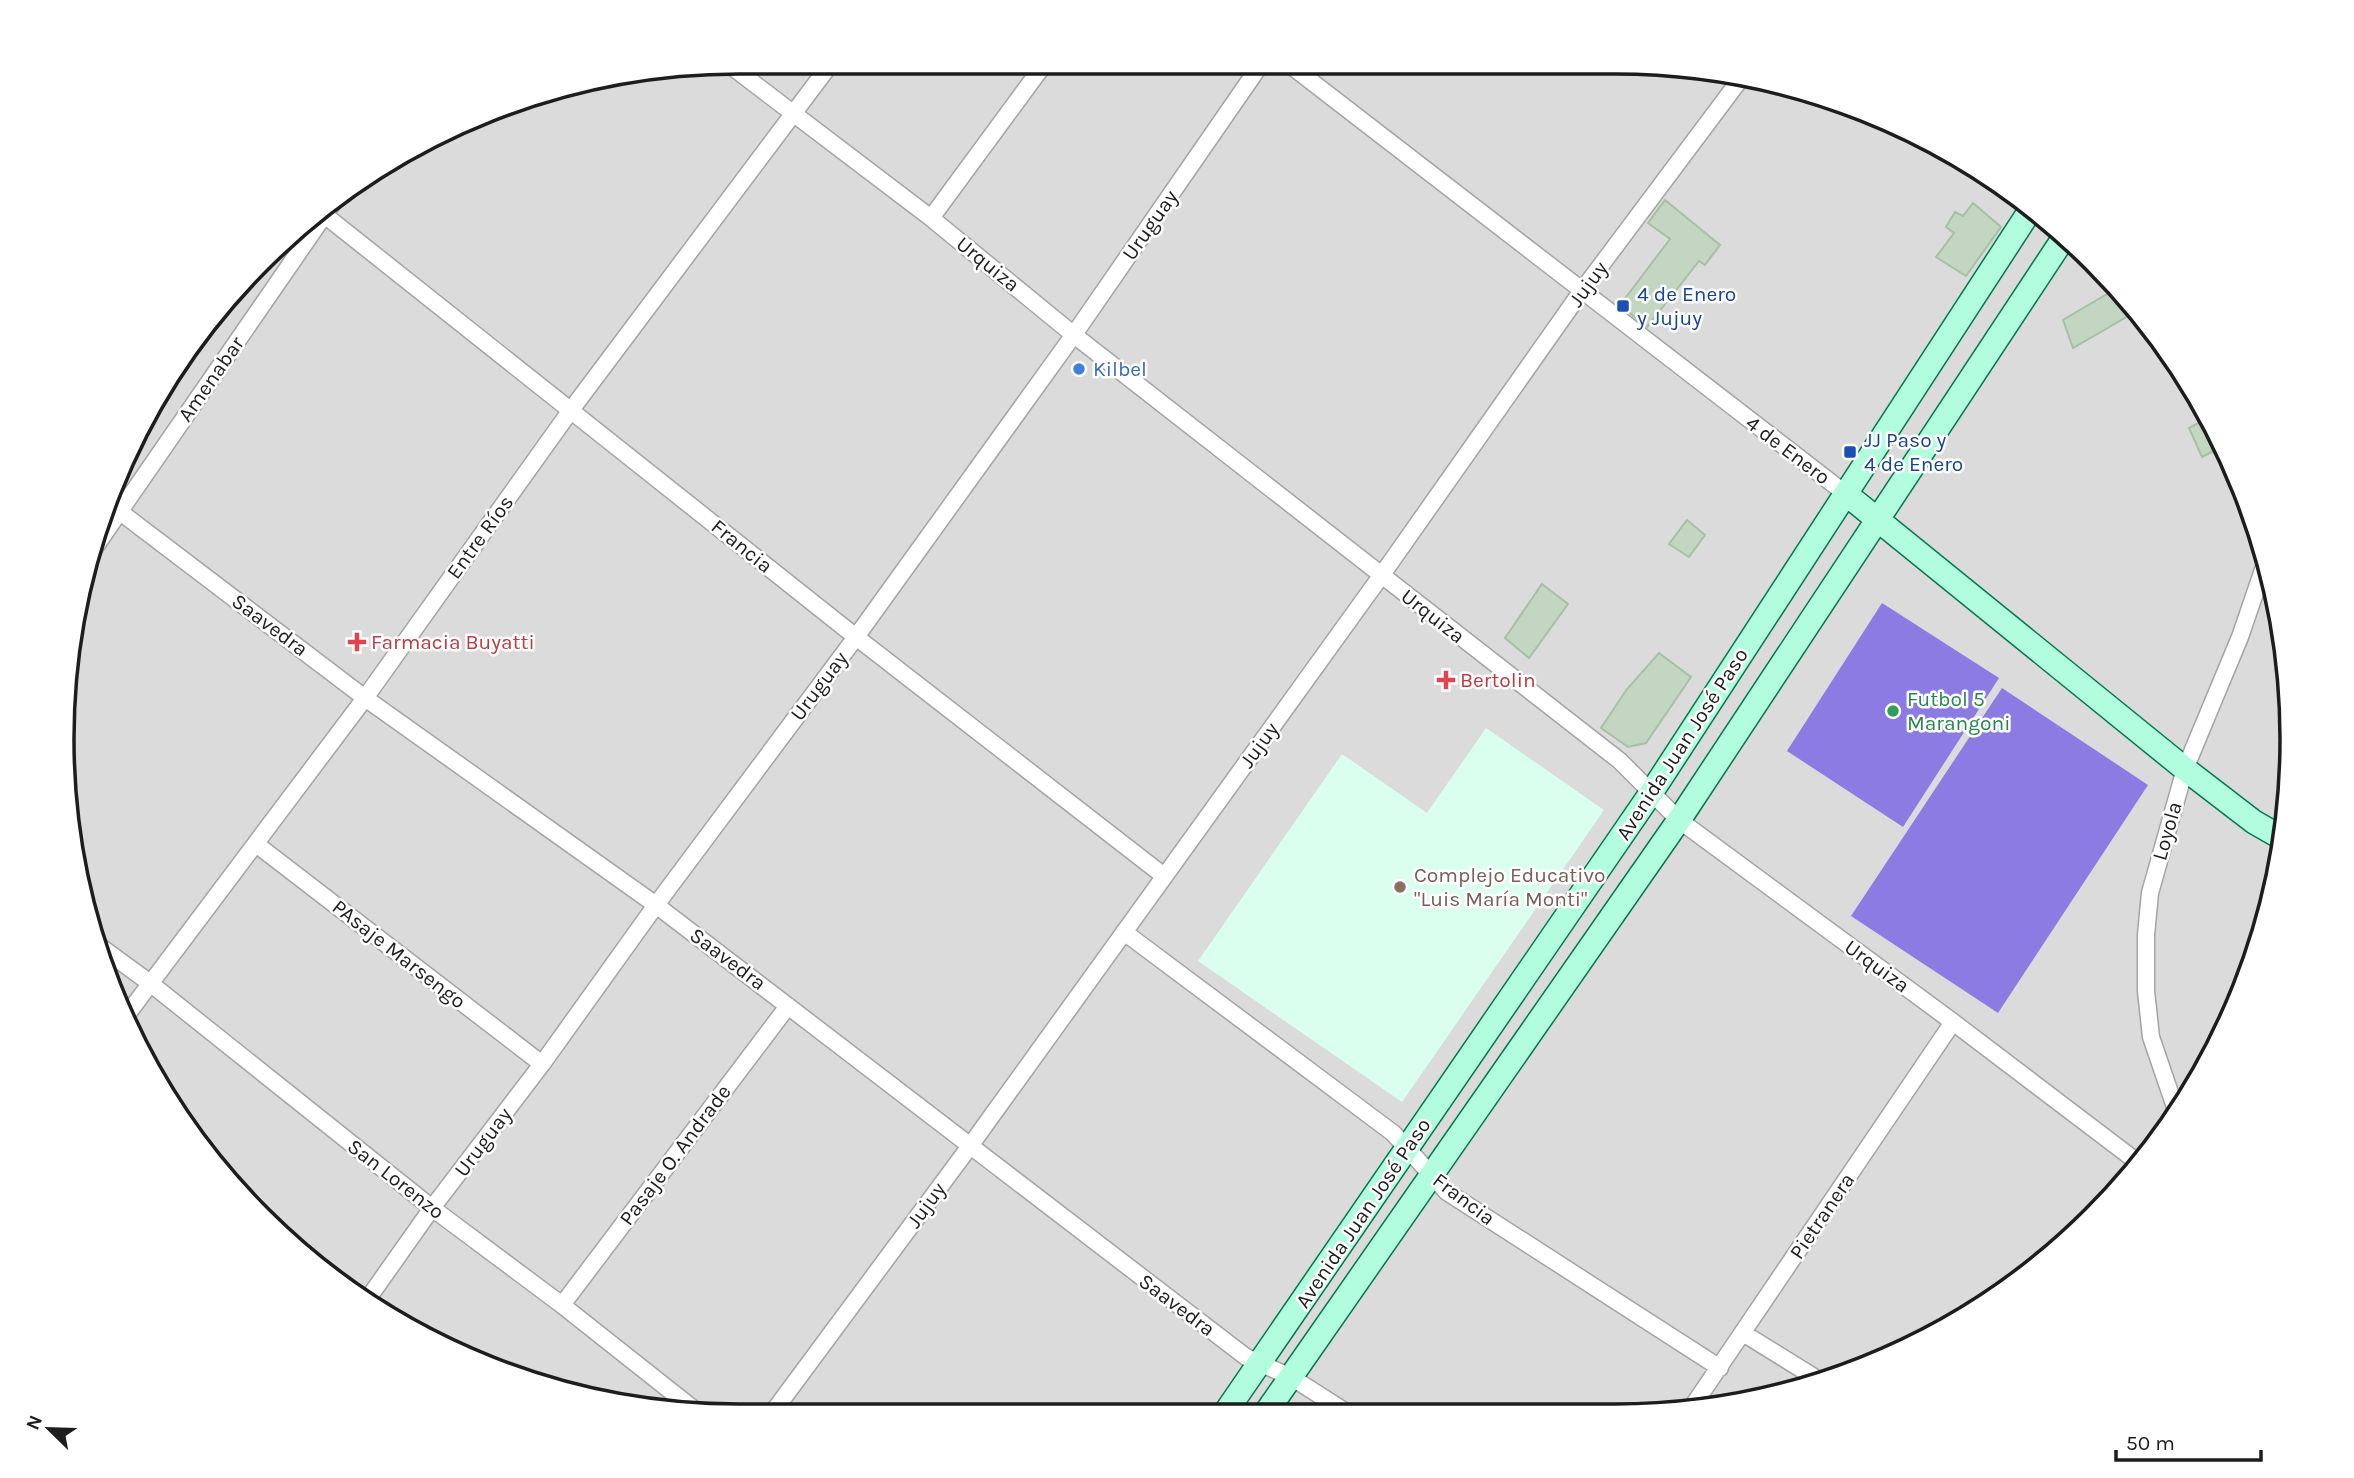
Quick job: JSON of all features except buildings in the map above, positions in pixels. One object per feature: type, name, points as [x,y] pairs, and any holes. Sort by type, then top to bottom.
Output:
[{"type":"main road","name":"Avenida Juan José Paso","points":[[1231,1404],[1651,793],[2026,216]]},
{"type":"main road","name":"Avenida Juan José Paso","points":[[1272,1404],[1679,820],[2060,244]]},
{"type":"main road","name":"4 de Enero","points":[[1846,494],[2185,769],[2254,822],[2274,833]]},
{"type":"street","name":"Urquiza","points":[[741,74],[930,218],[1074,335],[1620,761],[1679,820],[2132,1158]]},
{"type":"street","name":"Entre Ríos","points":[[131,1009],[365,698],[571,410],[823,74]]},
{"type":"street","points":[[930,218],[1037,74]]},
{"type":"street","name":"Uruguay","points":[[372,1294],[432,1208],[542,1064],[656,905],[856,637],[1074,335],[1254,74]]},
{"type":"street","name":"4 de Enero","points":[[1302,74],[1846,494]]},
{"type":"street","name":"Jujuy","points":[[780,1404],[970,1146],[1381,576],[1581,292],[1736,85]]},
{"type":"street","name":"Francia","points":[[330,214],[856,637],[1164,876]]},
{"type":"street","name":"Amenabar","points":[[118,500],[314,227]]},
{"type":"street","name":"Saavedra","points":[[115,509],[365,698],[656,905],[1246,1357],[1291,1377],[1333,1404]]},
{"type":"street","name":"Loyola","points":[[2173,1101],[2151,1037],[2146,991],[2146,935],[2150,893],[2185,769],[2240,637],[2260,577]]},
{"type":"street","name":"PAsaje Marsengo","points":[[256,844],[542,1064]]},
{"type":"street","name":"Francia","points":[[1124,932],[1394,1133],[1447,1192],[1720,1368]]},
{"type":"street","name":"San Lorenzo","points":[[109,953],[432,1208],[562,1305],[685,1402]]},
{"type":"street","name":"Pasaje O. Andrade","points":[[562,1305],[788,1006]]},
{"type":"street","name":"Pietranera","points":[[1698,1399],[1953,1022]]},
{"type":"street","points":[[1743,1333],[1810,1375]]},
{"type":"shaded area","points":[[1615,74],[1702,79],[1787,96],[1870,124],[1948,163],[2020,211],[2086,268],[2115,300],[2143,334],[2191,406],[2230,484],[2245,525],[2268,609],[2275,652],[2279,695],[2279,783],[2268,869],[2258,911],[2230,994],[2212,1033],[2168,1109],[2143,1144],[2086,1210],[2020,1267],[1948,1315],[1909,1336],[1870,1354],[1787,1382],[1745,1392],[1659,1403],[739,1404],[652,1399],[567,1382],[484,1354],[406,1315],[334,1267],[268,1210],[211,1144],[163,1072],[142,1033],[109,953],[86,869],[75,783],[75,695],[79,652],[96,567],[124,484],[163,406],[186,369],[211,334],[268,268],[334,211],[406,163],[484,124],[567,96],[609,86],[695,75]]},
{"type":"shaded area","points":[[1882,603],[1999,678],[1903,827],[1787,751]]},
{"type":"shaded area","points":[[2002,688],[2148,785],[1998,1013],[1851,916]]},
{"type":"shaded area","name":"Complejo Educativo \"Luis María Monti\"","points":[[1486,728],[1604,810],[1402,1102],[1198,961],[1342,754],[1427,813]]},
{"type":"place","name":"4 de Enero y Jujuy","points":[[1623,306]]},
{"type":"place","name":"Kilbel","points":[[1079,369]]},
{"type":"place","name":"JJ Paso y 4 de Enero","points":[[1850,452]]},
{"type":"place","name":"Farmacia Buyatti","points":[[357,642]]},
{"type":"place","name":"Bertolin","points":[[1446,680]]},
{"type":"place","name":"Futbol 5 Marangoni","points":[[1893,711]]},
{"type":"place","name":"Complejo Educativo \"Luis María Monti\"","points":[[1400,887]]}]
